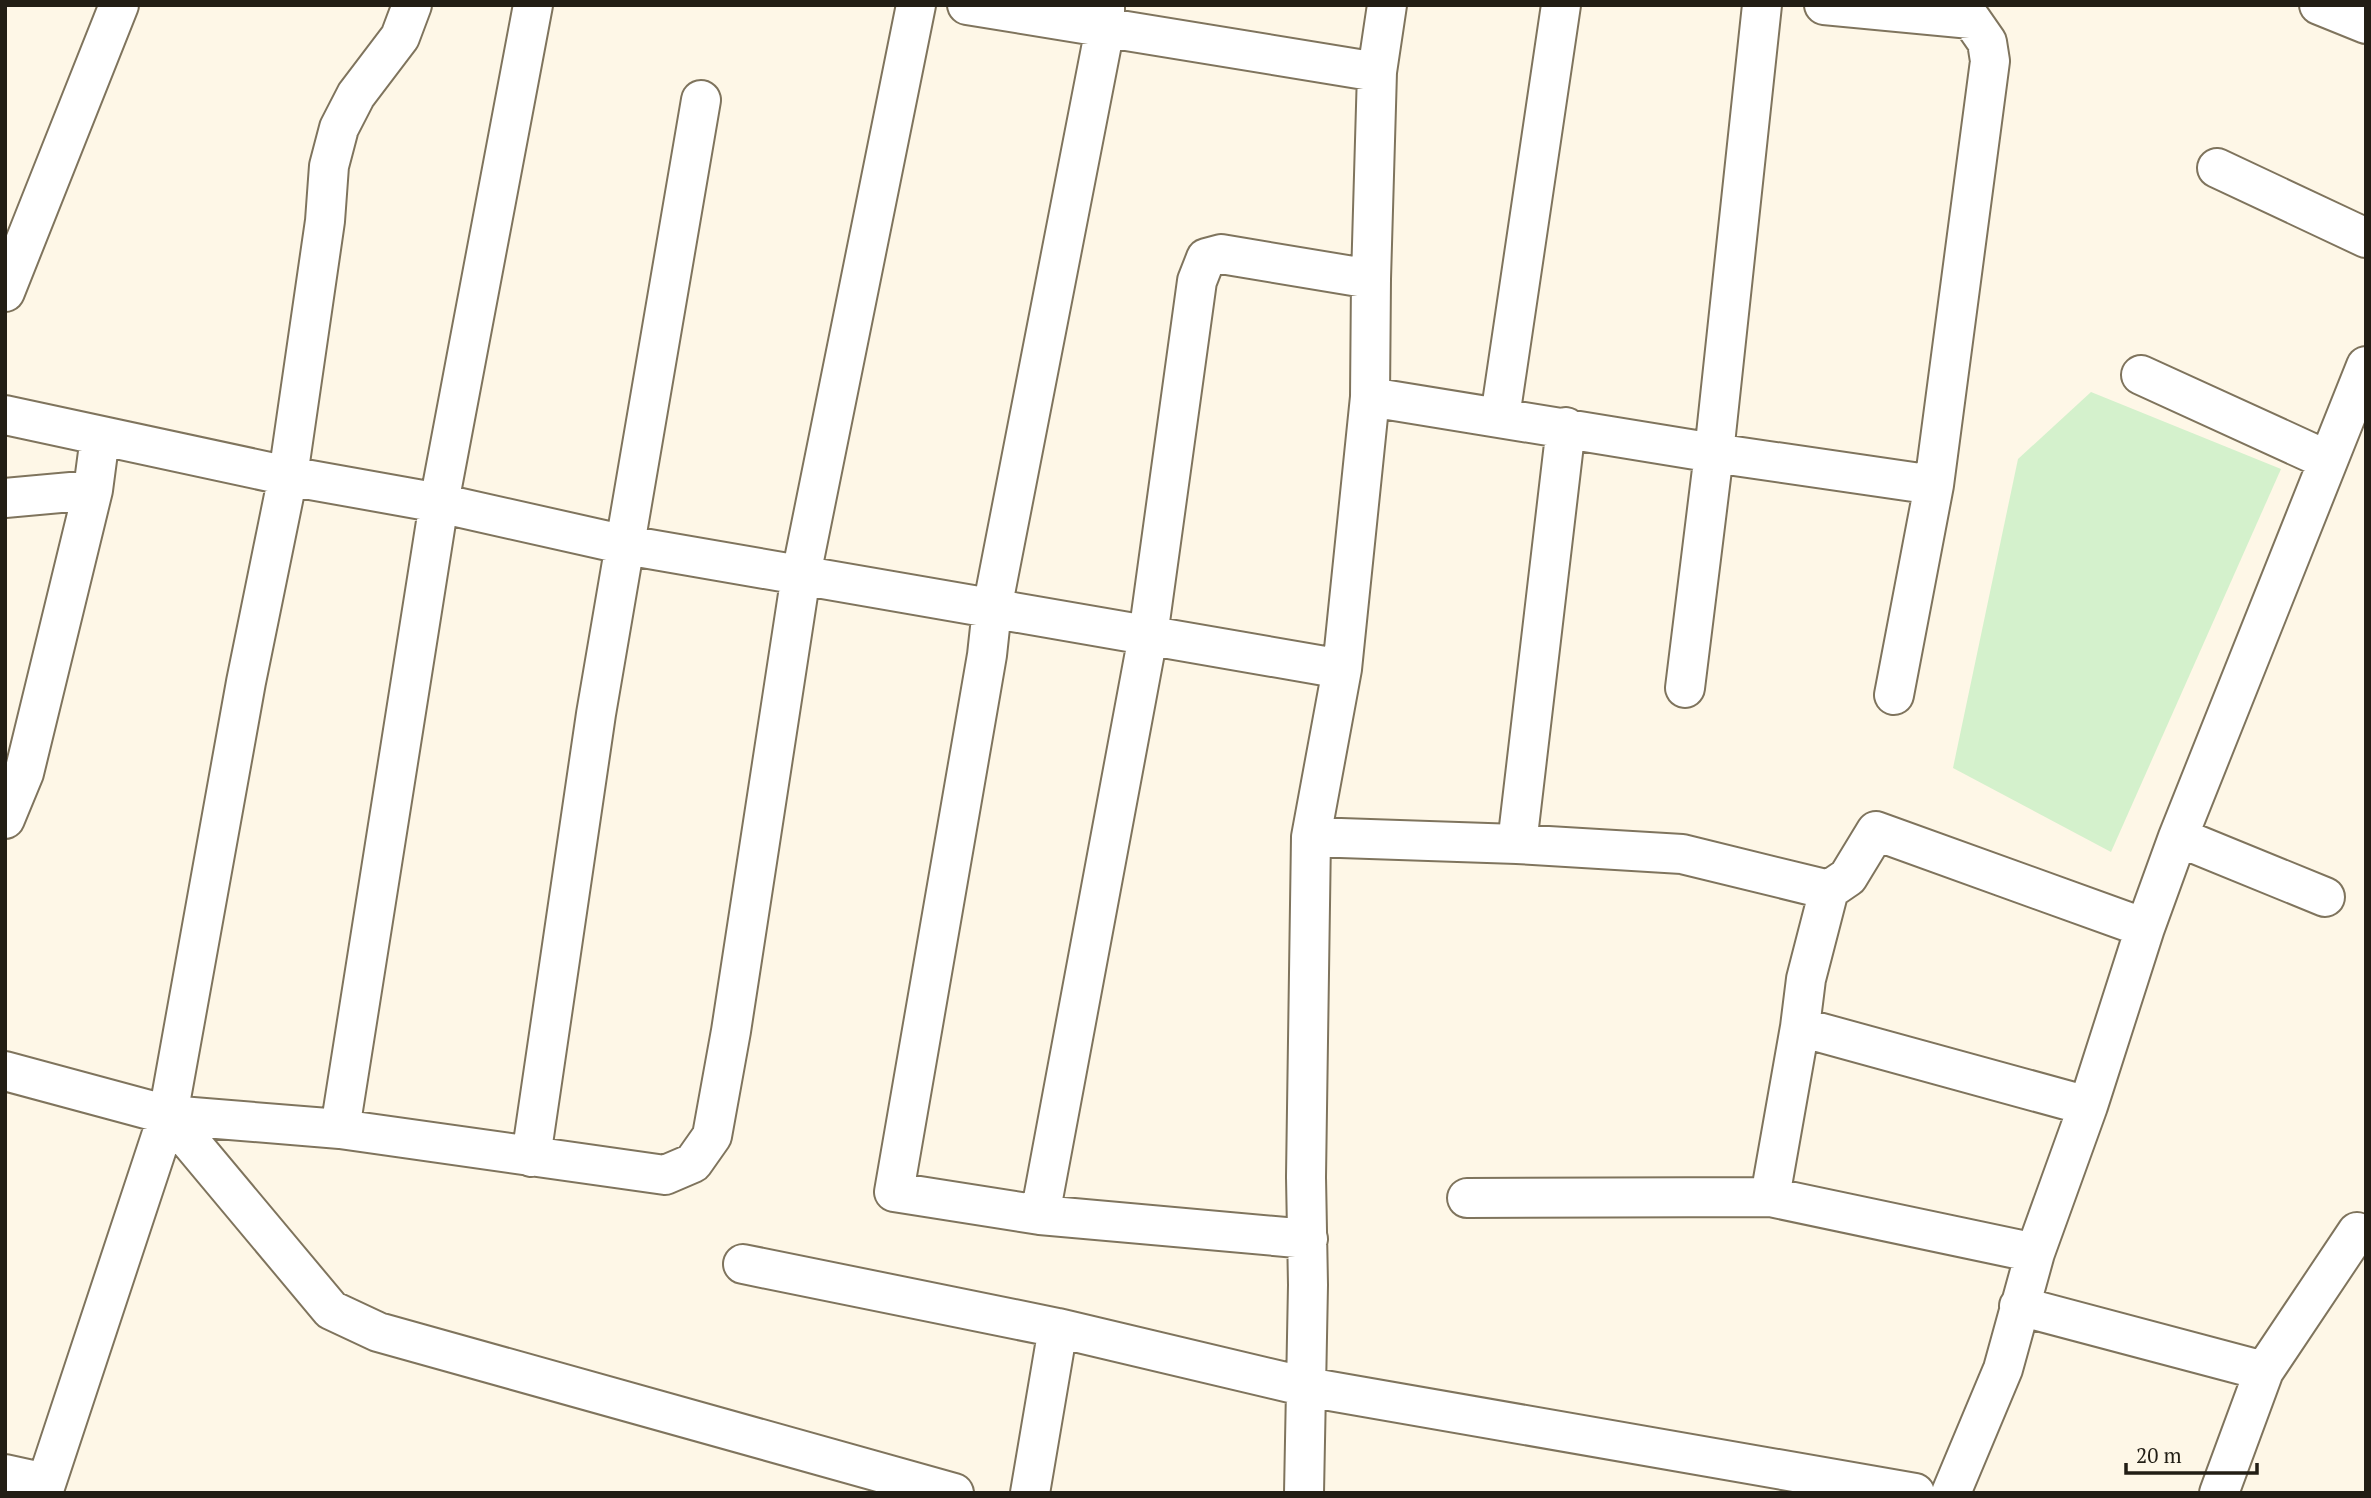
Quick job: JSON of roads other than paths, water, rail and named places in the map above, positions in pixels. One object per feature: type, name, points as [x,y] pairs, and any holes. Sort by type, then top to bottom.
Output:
[{"type":"street","points":[[5,292],[119,5]]},
{"type":"street","points":[[5,1474],[45,1488],[168,1115],[246,682],[288,476],[325,221],[329,166],[339,128],[356,94],[400,37],[412,5]]},
{"type":"street","points":[[340,1129],[439,503],[534,5]]},
{"type":"street","points":[[5,1071],[168,1115],[340,1129],[665,1174],[693,1163],[712,1136],[731,1031],[801,575],[916,5]]},
{"type":"street","points":[[967,5],[1105,17],[1377,72]]},
{"type":"street","points":[[1304,1493],[1311,837],[1342,669],[1370,397],[1377,72],[1387,5]]},
{"type":"street","points":[[1500,417],[1561,5]]},
{"type":"street","points":[[1685,688],[1714,453],[1762,5]]},
{"type":"street","points":[[1825,5],[1971,19],[1987,42],[1990,61],[1934,485],[1894,695]]},
{"type":"street","points":[[2319,5],[2366,24]]},
{"type":"street","points":[[1105,17],[992,609],[988,655],[894,1192],[1040,1215],[1308,1239]]},
{"type":"street","points":[[531,1157],[596,713],[701,100]]},
{"type":"street","points":[[2217,168],[2366,238]]},
{"type":"street","points":[[1040,1215],[1147,636],[1197,281],[1206,258],[1221,254],[1371,279]]},
{"type":"street","points":[[1951,1493],[2003,1369],[2035,1252],[2088,1106],[2178,837],[2366,366]]},
{"type":"street","points":[[2141,375],[2327,460]]},
{"type":"street","points":[[1370,397],[1714,453],[1934,485]]},
{"type":"street","points":[[5,415],[288,476],[439,503],[626,545],[1342,669]]},
{"type":"street","points":[[1517,844],[1566,427]]},
{"type":"street","points":[[5,819],[24,773],[93,490],[100,437]]},
{"type":"street","points":[[5,498],[93,490]]},
{"type":"street","points":[[1770,1196],[1806,979],[1829,890],[1847,877],[1876,831],[2146,928]]},
{"type":"street","points":[[1311,837],[1682,853],[1829,890]]},
{"type":"street","points":[[2178,837],[2325,897]]},
{"type":"street","points":[[1800,1027],[2088,1106]]},
{"type":"street","points":[[168,1115],[331,1310],[378,1332],[954,1493]]},
{"type":"street","points":[[1466,1198],[1770,1196],[2035,1252]]},
{"type":"street","points":[[2219,1493],[2264,1371],[2357,1232]]},
{"type":"street","points":[[743,1264],[1058,1328],[1307,1387],[1915,1493]]},
{"type":"street","points":[[2019,1306],[2264,1371]]},
{"type":"street","points":[[1030,1493],[1058,1328]]}]
